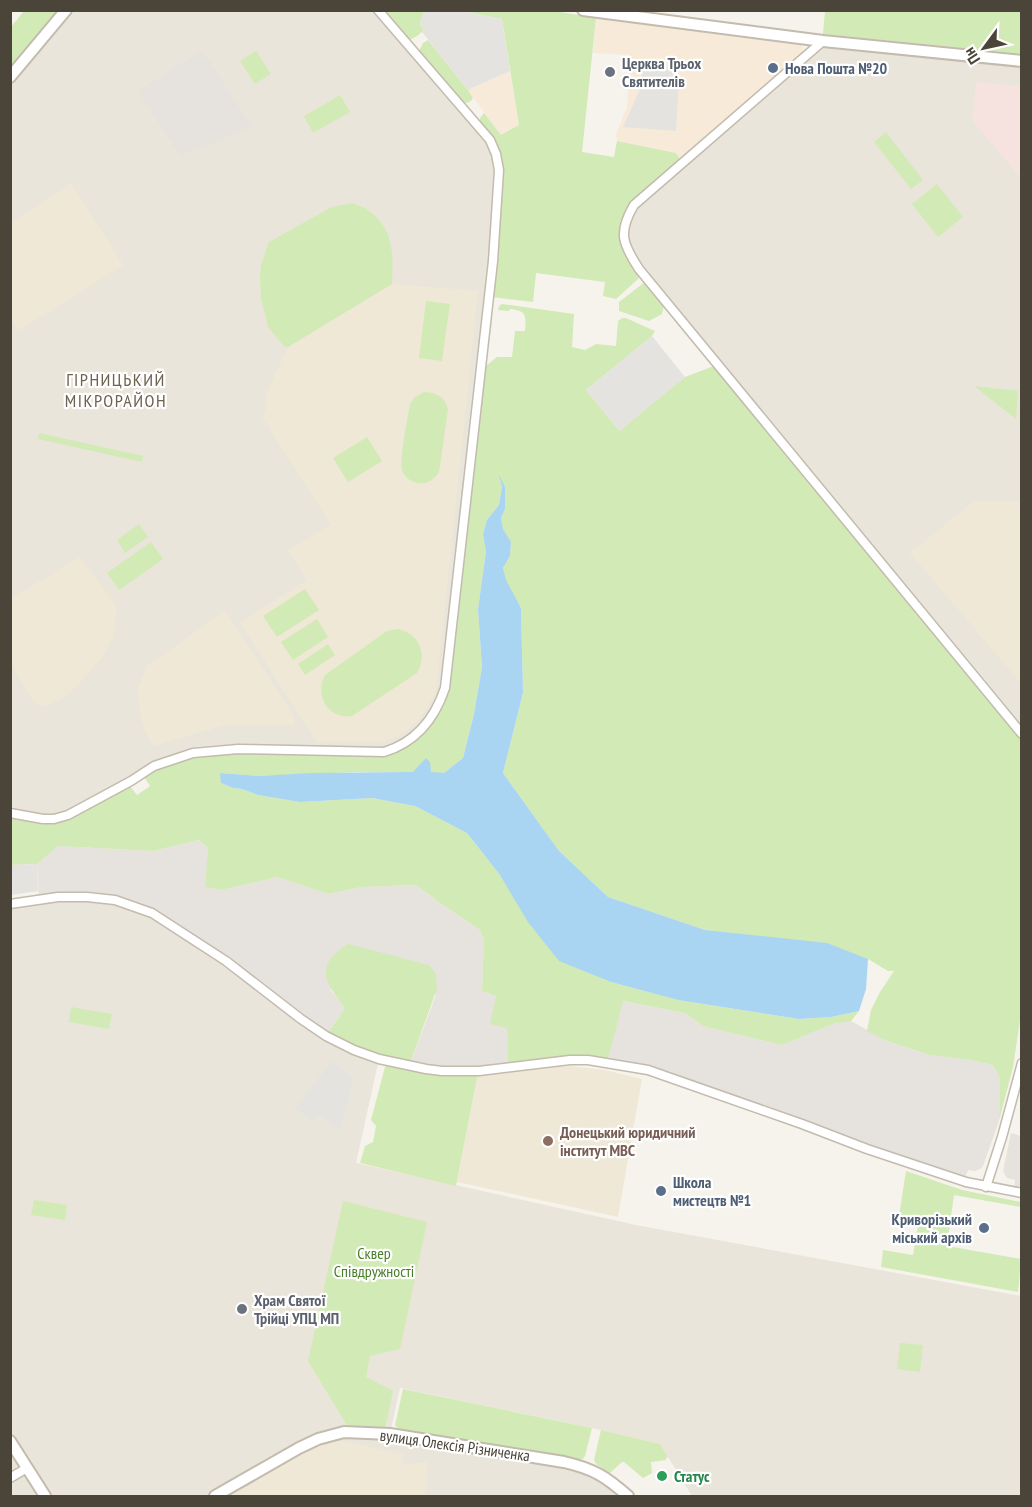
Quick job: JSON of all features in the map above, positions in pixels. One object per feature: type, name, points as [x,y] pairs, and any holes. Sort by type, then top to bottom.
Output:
[{"type":"street","points":[[10,77],[66,10]]},
{"type":"street","points":[[10,813],[42,819],[54,819],[68,815],[154,766],[194,753],[237,749],[384,752],[412,739],[427,725],[441,702],[445,688],[490,291],[499,170],[496,154],[487,135],[378,10]]},
{"type":"street","points":[[583,10],[823,41],[1022,61]]},
{"type":"street","points":[[823,41],[634,205],[624,228],[628,252],[1022,734]]},
{"type":"street","points":[[10,904],[58,897],[87,897],[115,900],[152,913],[225,961],[326,1036],[379,1059],[426,1070],[442,1071],[479,1071],[579,1060],[648,1070],[867,1149],[964,1181],[1022,1193]]},
{"type":"street","points":[[986,1186],[1022,1063]]},
{"type":"street","name":"вулиця Олексія Різниченка","points":[[215,1497],[299,1448],[344,1432],[390,1434],[586,1467],[609,1479],[628,1497]]},
{"type":"street","points":[[10,1441],[45,1497]]},
{"type":"street","points":[[10,1478],[27,1468]]},
{"type":"shaded area","name":"ГІРНИЦЬКИЙ МІКРОРАЙОН","points":[[73,11],[373,11],[484,139],[492,156],[495,171],[493,225],[440,693],[424,723],[401,743],[384,748],[220,745],[193,747],[152,763],[67,812],[42,815],[11,809],[10,86]]},
{"type":"shaded area","points":[[424,11],[462,11],[502,19],[510,71],[468,90],[422,32],[424,30],[420,24]]},
{"type":"shaded area","points":[[596,18],[801,45],[805,54],[681,161],[676,153],[617,141],[616,134],[627,107],[630,55],[593,53]]},
{"type":"shaded area","points":[[826,46],[1021,66],[1021,728],[631,251],[627,235],[629,221],[637,207]]},
{"type":"shaded area","points":[[200,52],[208,58],[251,127],[180,156],[138,91]]},
{"type":"shaded area","points":[[642,67],[671,70],[679,81],[676,131],[623,127],[641,87]]},
{"type":"shaded area","points":[[510,71],[519,125],[501,136],[468,90]]},
{"type":"shaded area","points":[[976,82],[1021,86],[1021,178],[972,120]]},
{"type":"shaded area","points":[[71,184],[123,265],[18,331],[11,319],[11,223]]},
{"type":"shaded area","points":[[392,284],[478,291],[436,692],[420,719],[397,737],[381,742],[317,742],[240,623],[307,580],[288,551],[331,524],[262,417],[266,411],[266,394],[288,347]]},
{"type":"shaded area","points":[[652,336],[685,377],[620,431],[586,390]]},
{"type":"shaded area","points":[[974,501],[1021,502],[1021,683],[910,553]]},
{"type":"shaded area","points":[[80,557],[116,605],[115,627],[103,656],[74,689],[58,701],[44,707],[32,699],[11,665],[11,599]]},
{"type":"shaded area","points":[[225,611],[295,718],[294,725],[225,725],[153,746],[142,724],[139,703],[138,688],[147,666]]},
{"type":"shaded area","points":[[199,840],[208,848],[206,887],[222,890],[277,877],[328,894],[361,887],[416,885],[480,930],[484,939],[482,991],[496,996],[507,1028],[508,1067],[479,1071],[409,1066],[436,995],[330,989],[345,1008],[326,1036],[152,913],[115,900],[39,899],[37,864],[58,846],[153,851]]},
{"type":"shaded area","points":[[37,864],[38,891],[11,895],[11,865]]},
{"type":"shaded area","points":[[58,897],[136,907],[379,1059],[356,1163],[636,1225],[1021,1296],[1021,1496],[692,1496],[660,1444],[400,1388],[390,1434],[344,1432],[215,1496],[11,1496],[11,904]]},
{"type":"shaded area","points":[[622,1001],[685,1013],[703,1026],[782,1045],[833,1024],[851,1021],[887,1041],[930,1055],[993,1065],[1000,1078],[999,1121],[983,1166],[975,1171],[968,1170],[964,1181],[648,1070],[607,1063]]},
{"type":"shaded area","points":[[332,1061],[354,1079],[340,1130],[321,1116],[313,1122],[295,1108]]},
{"type":"shaded area","name":"Донецький юридичний інститут МВС","points":[[570,1066],[605,1070],[642,1079],[618,1217],[457,1182],[478,1073]]},
{"type":"shaded area","points":[[1011,1133],[1021,1136],[1021,1193],[1014,1192],[1015,1180],[1007,1178],[1003,1171]]},
{"type":"shaded area","points":[[344,1435],[383,1438],[575,1469],[593,1474],[622,1496],[220,1496]]},
{"type":"shaded area","points":[[333,1439],[403,1454],[402,1465],[428,1462],[425,1496],[220,1496],[314,1445]]},
{"type":"green space","points":[[24,11],[60,11],[11,69],[11,27]]},
{"type":"green space","points":[[383,11],[424,11],[420,24],[424,30],[410,40]]},
{"type":"green space","points":[[462,11],[554,11],[596,18],[582,152],[614,157],[617,141],[676,153],[681,161],[650,185],[627,209],[621,223],[621,238],[627,255],[640,275],[616,299],[603,296],[605,282],[536,273],[533,302],[493,297],[500,225],[502,170],[480,118],[484,113],[501,135],[519,125],[502,19]]},
{"type":"green space","points":[[825,11],[1021,11],[1021,54],[823,34]]},
{"type":"green space","points":[[428,40],[468,90],[473,98],[471,101],[462,102],[419,51],[423,43]]},
{"type":"green space","points":[[256,51],[271,74],[255,84],[240,61]]},
{"type":"green space","points":[[340,95],[350,112],[313,133],[304,116]]},
{"type":"green space","points":[[886,132],[923,180],[911,189],[874,142]]},
{"type":"green space","points":[[937,184],[963,217],[938,237],[912,204]]},
{"type":"green space","points":[[352,203],[367,210],[384,226],[391,244],[392,284],[288,347],[284,346],[268,327],[261,298],[261,265],[269,242],[332,207]]},
{"type":"green space","points":[[645,282],[664,305],[662,314],[649,321],[619,311],[619,302]]},
{"type":"green space","points":[[426,301],[450,304],[442,361],[419,358]]},
{"type":"green space","points":[[502,304],[574,314],[572,347],[585,350],[596,344],[616,346],[618,321],[622,318],[655,331],[652,336],[586,390],[619,430],[685,377],[714,366],[1021,740],[1022,1007],[1013,1067],[999,1121],[1000,1078],[993,1065],[930,1055],[887,1041],[867,1031],[871,1010],[894,971],[888,971],[868,959],[759,936],[705,930],[608,897],[559,851],[503,773],[523,693],[521,608],[505,580],[503,568],[510,556],[511,543],[503,529],[501,518],[505,509],[505,487],[500,479],[502,487],[499,505],[487,520],[483,534],[486,552],[478,609],[482,667],[463,758],[444,773],[357,772],[259,776],[221,773],[221,783],[258,795],[300,802],[372,798],[415,806],[467,833],[500,875],[559,960],[611,982],[678,1000],[799,1019],[831,1017],[859,1011],[851,1021],[833,1024],[782,1045],[703,1026],[685,1013],[623,1001],[607,1063],[588,1060],[508,1067],[507,1028],[490,1024],[496,996],[482,991],[484,939],[480,930],[416,885],[361,887],[328,894],[277,877],[222,890],[205,887],[208,848],[199,840],[153,851],[58,846],[37,864],[11,865],[11,817],[42,823],[130,786],[137,795],[150,786],[144,777],[169,764],[198,756],[229,753],[385,755],[408,745],[426,730],[439,711],[449,688],[486,366],[497,357],[512,357],[515,331],[525,331],[524,315],[520,311],[510,309],[509,311],[498,310]]},
{"type":"green space","points":[[974,386],[1018,391],[1016,419]]},
{"type":"green space","points":[[424,392],[439,396],[445,401],[448,409],[439,472],[426,483],[409,479],[403,473],[401,465],[410,404],[415,397]]},
{"type":"green space","points":[[39,433],[143,456],[142,462],[38,439]]},
{"type":"green space","points":[[367,437],[382,461],[348,482],[333,458]]},
{"type":"green space","points":[[139,524],[148,537],[125,553],[117,540]]},
{"type":"green space","points":[[151,542],[163,559],[119,590],[107,573]]},
{"type":"green space","points":[[305,589],[319,610],[277,637],[263,616]]},
{"type":"green space","points":[[317,619],[328,637],[293,660],[281,642]]},
{"type":"green space","points":[[398,629],[411,635],[419,646],[422,659],[417,673],[352,716],[343,716],[330,710],[322,698],[321,690],[325,675],[387,631]]},
{"type":"green space","points":[[328,644],[335,655],[305,675],[298,664]]},
{"type":"green space","points":[[348,944],[429,965],[436,974],[437,989],[409,1066],[326,1036],[345,1008],[328,982],[327,967],[330,959]]},
{"type":"green space","points":[[71,1007],[112,1014],[109,1029],[69,1022]]},
{"type":"green space","points":[[387,1065],[478,1073],[456,1186],[360,1163],[365,1146],[373,1142],[376,1126],[371,1120]]},
{"type":"green space","points":[[906,1171],[962,1190],[1021,1202],[1021,1207],[954,1195],[947,1246],[1021,1259],[1018,1292],[881,1267],[883,1250],[913,1255],[918,1226],[898,1222]]},
{"type":"green space","points":[[34,1200],[67,1205],[65,1220],[31,1215]]},
{"type":"green space","name":"Сквер Співдружності","points":[[343,1201],[427,1222],[400,1349],[370,1356],[366,1377],[393,1391],[384,1434],[348,1427],[308,1361]]},
{"type":"green space","points":[[900,1343],[923,1345],[920,1372],[897,1369]]},
{"type":"green space","points":[[403,1389],[592,1428],[585,1456],[580,1460],[400,1430],[395,1425]]},
{"type":"green space","points":[[601,1430],[660,1444],[668,1457],[666,1460],[651,1462],[652,1473],[643,1478],[624,1462],[610,1473],[596,1464],[594,1460]]},
{"type":"water","points":[[499,475],[505,487],[505,509],[501,518],[503,529],[511,542],[510,556],[503,568],[506,580],[521,608],[523,693],[503,773],[559,851],[608,897],[705,930],[827,943],[868,959],[866,989],[859,1011],[831,1017],[799,1019],[678,1000],[611,982],[559,961],[528,922],[500,875],[467,833],[415,806],[372,798],[300,802],[258,795],[221,783],[220,773],[259,776],[413,772],[426,758],[430,762],[431,772],[444,773],[463,758],[482,667],[478,609],[486,552],[483,534],[487,520],[499,505],[502,487]]},
{"type":"place","name":"Нова Пошта №20","points":[[773,68]]},
{"type":"place","name":"Церква Трьох Святителів","points":[[610,72]]},
{"type":"place","name":"Донецький юридичний інститут МВС","points":[[548,1141]]},
{"type":"place","name":"Школа мистецтв №1","points":[[661,1191]]},
{"type":"place","name":"Криворізький міський архів","points":[[984,1228]]},
{"type":"place","name":"Храм Святої Трійці УПЦ МП","points":[[242,1309]]},
{"type":"place","name":"Статус","points":[[662,1476]]},
{"type":"district","name":"ГІРНИЦЬКИЙ МІКРОРАЙОН","points":[[116,390]]}]
